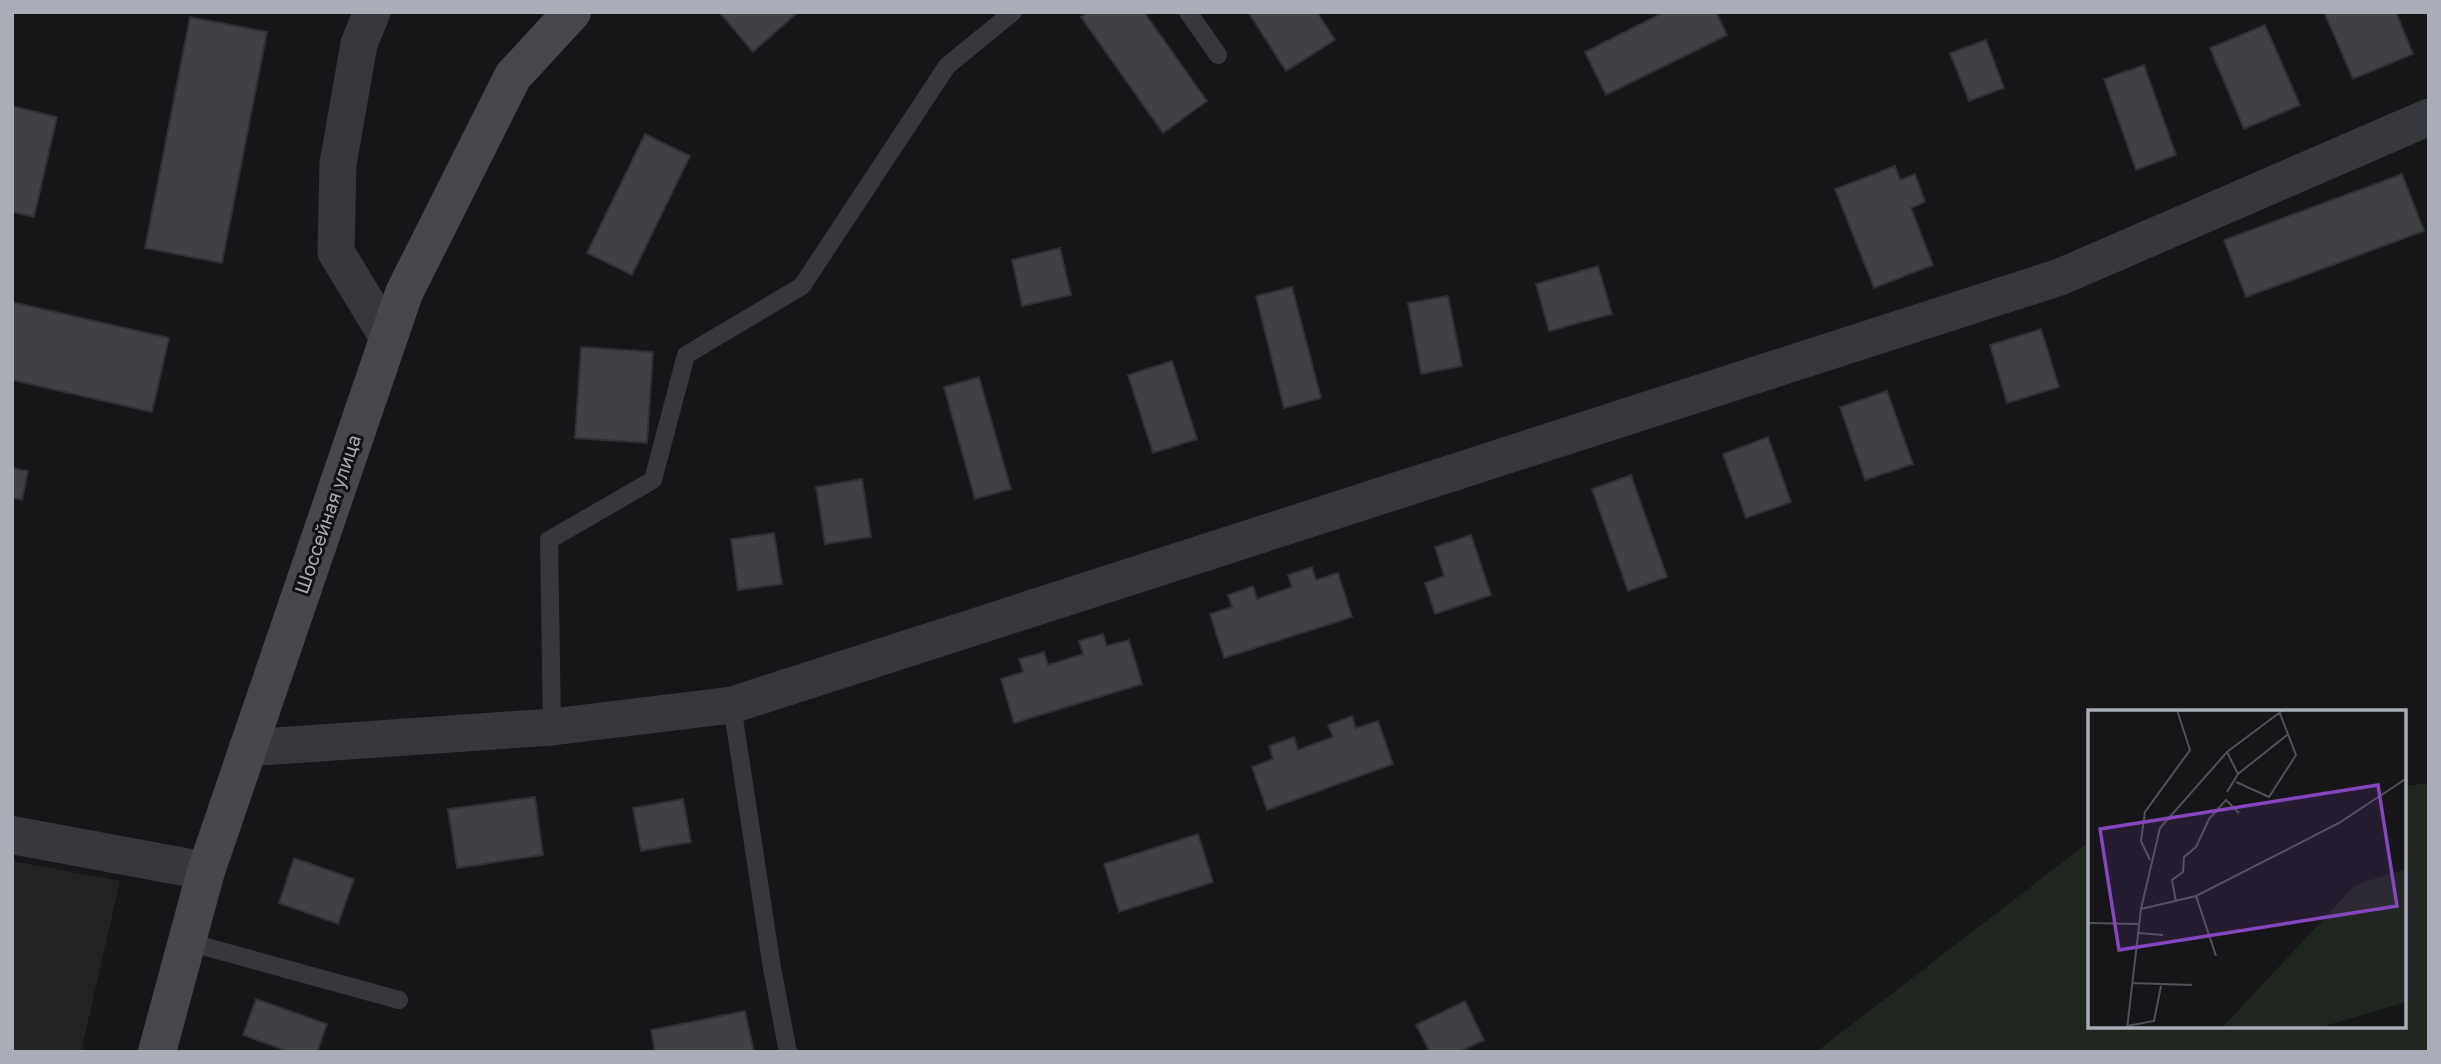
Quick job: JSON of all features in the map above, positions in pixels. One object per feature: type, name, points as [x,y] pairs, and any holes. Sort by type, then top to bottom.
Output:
[{"type":"main road","name":"Шоссейная улица","points":[[157,1052],[206,871],[404,293],[513,76],[572,12]]},
{"type":"street","points":[[372,12],[359,44],[338,164],[337,252],[388,338]]},
{"type":"street","points":[[247,748],[552,727],[732,705],[2060,277],[2429,117]]},
{"type":"street","points":[[12,835],[206,871]]},
{"type":"lane","points":[[552,727],[549,540],[653,480],[686,355],[802,286],[947,65],[1013,12]]},
{"type":"lane","points":[[1188,12],[1218,55]]},
{"type":"lane","points":[[732,705],[772,968],[788,1052]]},
{"type":"lane","points":[[188,943],[400,1000]]},
{"type":"shaded area","points":[[2429,783],[2429,1052],[1816,1052],[2088,843],[2088,1029],[2406,1029],[2406,786]]},
{"type":"shaded area","points":[[12,861],[120,881],[81,1052],[12,1052]]},
{"type":"building","points":[[719,12],[798,12],[753,52]]},
{"type":"building","points":[[1088,12],[1144,12],[1207,101],[1163,133],[1081,17]]},
{"type":"building","points":[[1248,12],[1317,12],[1335,40],[1286,71]]},
{"type":"building","points":[[1664,12],[1716,12],[1727,35],[1606,95],[1585,52]]},
{"type":"building","points":[[2324,12],[2396,12],[2413,54],[2353,79]]},
{"type":"building","points":[[190,17],[267,32],[222,263],[145,248]]},
{"type":"building","points":[[2265,25],[2300,105],[2244,129],[2210,48]]},
{"type":"building","points":[[1986,40],[2004,88],[1969,101],[1950,53]]},
{"type":"building","points":[[2144,65],[2176,155],[2136,170],[2104,79]]},
{"type":"building","points":[[12,106],[57,117],[34,217],[12,212]]},
{"type":"building","points":[[645,134],[690,156],[632,275],[587,253]]},
{"type":"building","points":[[1895,166],[1900,180],[1915,174],[1925,202],[1911,208],[1933,265],[1874,288],[1835,189]]},
{"type":"building","points":[[2402,174],[2424,231],[2246,297],[2224,240]]},
{"type":"building","points":[[1060,248],[1071,295],[1022,306],[1012,260]]},
{"type":"building","points":[[1598,266],[1612,314],[1549,331],[1536,284]]},
{"type":"building","points":[[1292,287],[1321,398],[1284,408],[1256,296]]},
{"type":"building","points":[[1448,296],[1462,366],[1421,374],[1408,303]]},
{"type":"building","points":[[12,302],[169,338],[152,412],[12,380]]},
{"type":"building","points":[[2041,329],[2059,387],[2007,403],[1990,345]]},
{"type":"building","points":[[581,347],[653,352],[647,443],[575,438]]},
{"type":"building","points":[[1172,361],[1197,439],[1153,453],[1128,375]]},
{"type":"building","points":[[979,377],[1011,489],[975,499],[944,387]]},
{"type":"building","points":[[1887,391],[1913,464],[1865,480],[1840,407]]},
{"type":"building","points":[[1768,437],[1791,502],[1746,518],[1723,454]]},
{"type":"building","points":[[12,468],[28,471],[22,500],[12,498]]},
{"type":"building","points":[[1631,475],[1667,577],[1628,591],[1592,489]]},
{"type":"building","points":[[862,479],[871,537],[825,544],[816,487]]},
{"type":"building","points":[[774,533],[782,584],[738,590],[731,539]]},
{"type":"building","points":[[1471,535],[1491,595],[1435,614],[1425,583],[1444,576],[1435,547]]},
{"type":"building","points":[[1312,567],[1316,580],[1338,573],[1352,617],[1224,658],[1210,614],[1232,607],[1228,595],[1253,586],[1257,599],[1292,587],[1288,575]]},
{"type":"building","points":[[1103,634],[1107,646],[1129,640],[1142,684],[1014,723],[1001,679],[1023,672],[1019,659],[1044,652],[1048,665],[1083,654],[1079,641]]},
{"type":"building","points":[[1352,716],[1356,728],[1378,721],[1393,764],[1267,810],[1252,767],[1273,759],[1269,746],[1294,737],[1298,750],[1333,737],[1328,725]]},
{"type":"building","points":[[535,797],[543,855],[457,868],[448,809]]},
{"type":"building","points":[[683,799],[691,842],[641,851],[633,808]]},
{"type":"building","points":[[1198,834],[1213,882],[1119,912],[1104,864]]},
{"type":"building","points":[[294,858],[354,879],[338,924],[279,903]]},
{"type":"building","points":[[256,999],[327,1024],[317,1052],[290,1052],[243,1035]]},
{"type":"building","points":[[1465,1001],[1484,1040],[1459,1052],[1430,1052],[1416,1025]]},
{"type":"building","points":[[745,1011],[754,1052],[655,1052],[651,1030]]}]
